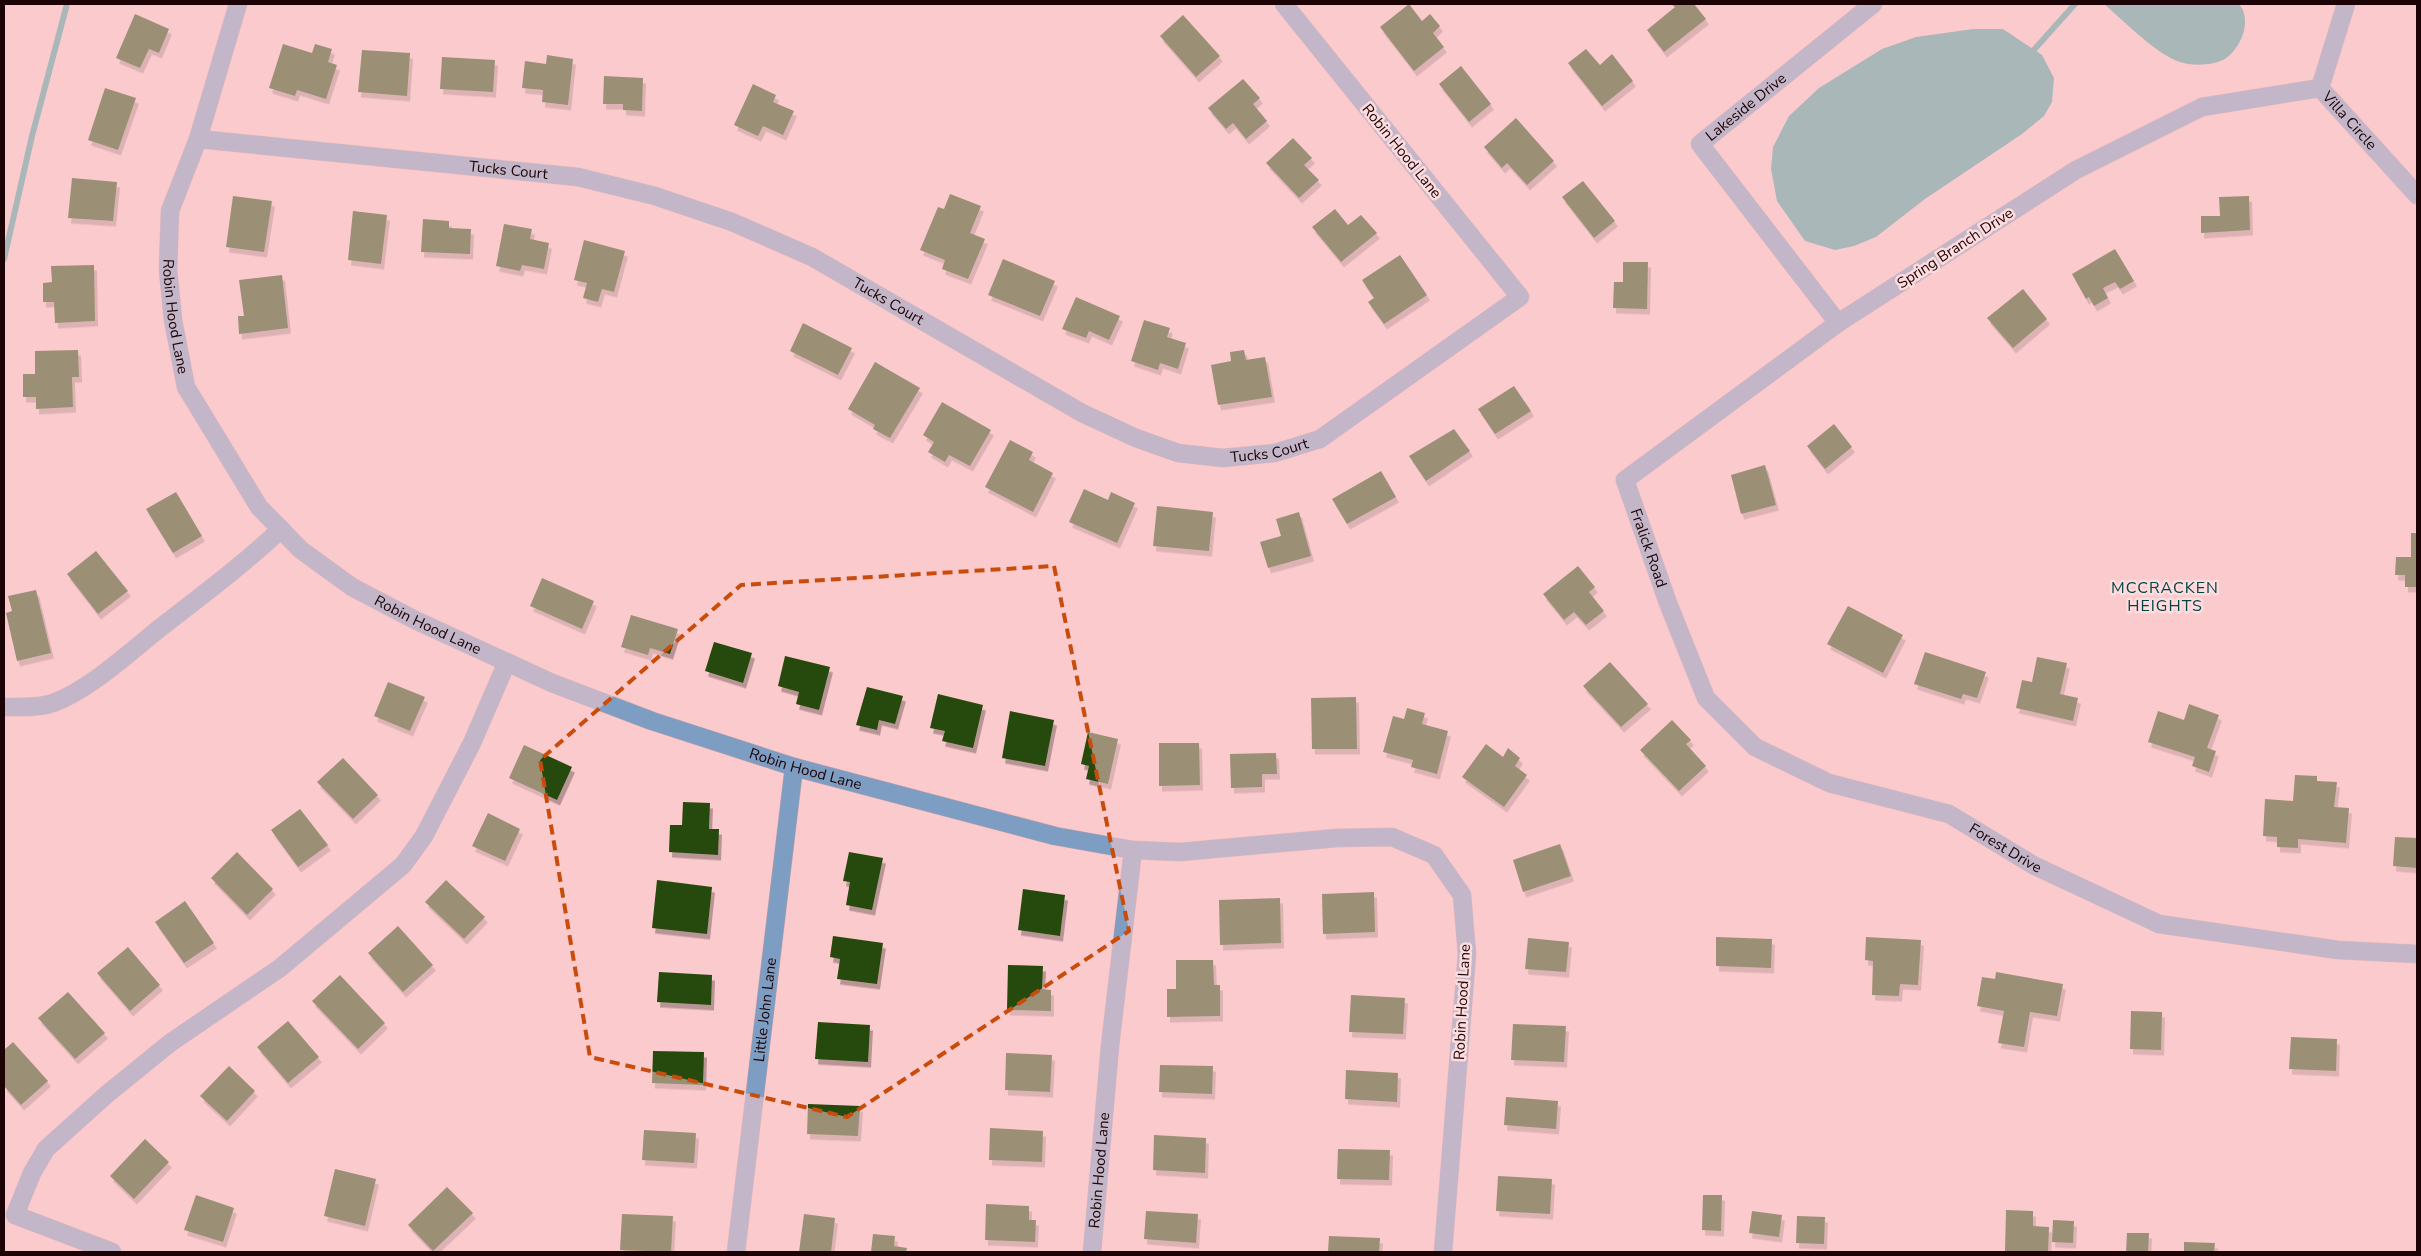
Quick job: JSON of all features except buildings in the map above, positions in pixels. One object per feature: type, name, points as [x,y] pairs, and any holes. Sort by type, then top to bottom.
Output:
[{"type":"street","name":"Robin Hood Lane","points":[[238,4],[198,139],[170,211],[168,270],[173,320],[186,387],[259,507],[301,550],[352,586],[416,620],[552,683],[652,721],[794,768],[1055,836],[1133,850],[1180,852],[1337,838],[1392,837],[1434,855],[1462,895],[1467,954],[1443,1252]]},
{"type":"street","name":"Robin Hood Lane","points":[[1284,4],[1520,297]]},
{"type":"street","name":"Lakeside Drive","points":[[1838,322],[1700,144],[1873,4]]},
{"type":"street","name":"Villa Circle","points":[[2346,4],[2320,88],[2417,195]]},
{"type":"street","name":"Spring Branch Drive","points":[[1625,480],[1838,322],[2076,170],[2202,107],[2320,88]]},
{"type":"street","name":"Tucks Court","points":[[198,139],[578,177],[655,196],[732,222],[812,258],[1082,413],[1136,438],[1178,453],[1214,457],[1275,454],[1320,439],[1520,297]]},
{"type":"street","name":"Fralick Road","points":[[1625,480],[1673,616]]},
{"type":"street","points":[[4,707],[26,707],[53,703],[76,691],[113,666],[234,572],[281,529]]},
{"type":"street","name":"Forest Drive","points":[[1673,616],[1706,698],[1755,747],[1829,783],[1949,814],[2033,865],[2159,924],[2338,950],[2417,954]]},
{"type":"street","points":[[112,1252],[10,1214],[46,1149],[106,1095],[170,1043],[280,968],[403,865],[424,836],[472,743],[507,662]]},
{"type":"street","name":"Little John Lane","points":[[736,1252],[794,768]]},
{"type":"street","name":"Robin Hood Lane","points":[[1092,1252],[1110,1046],[1133,850]]},
{"type":"highlighted area","points":[[1054,566],[1129,931],[847,1117],[590,1057],[540,760],[741,585]]},
{"type":"water","points":[[2104,4],[2239,4],[2245,18],[2245,26],[2240,42],[2223,60],[2200,65],[2188,64],[2168,57],[2159,51]]},
{"type":"water","points":[[1973,29],[2003,29],[2042,55],[2054,78],[2052,102],[2044,116],[2022,134],[1925,199],[1876,237],[1854,246],[1835,250],[1805,241],[1777,201],[1771,169],[1773,147],[1789,116],[1819,88],[1882,49],[1916,37]]},
{"type":"waterway","points":[[4,259],[32,136],[67,4]]},
{"type":"waterway","points":[[2031,53],[2075,4]]},
{"type":"district","name":"MCCRACKEN HEIGHTS","points":[[2165,597]]}]
